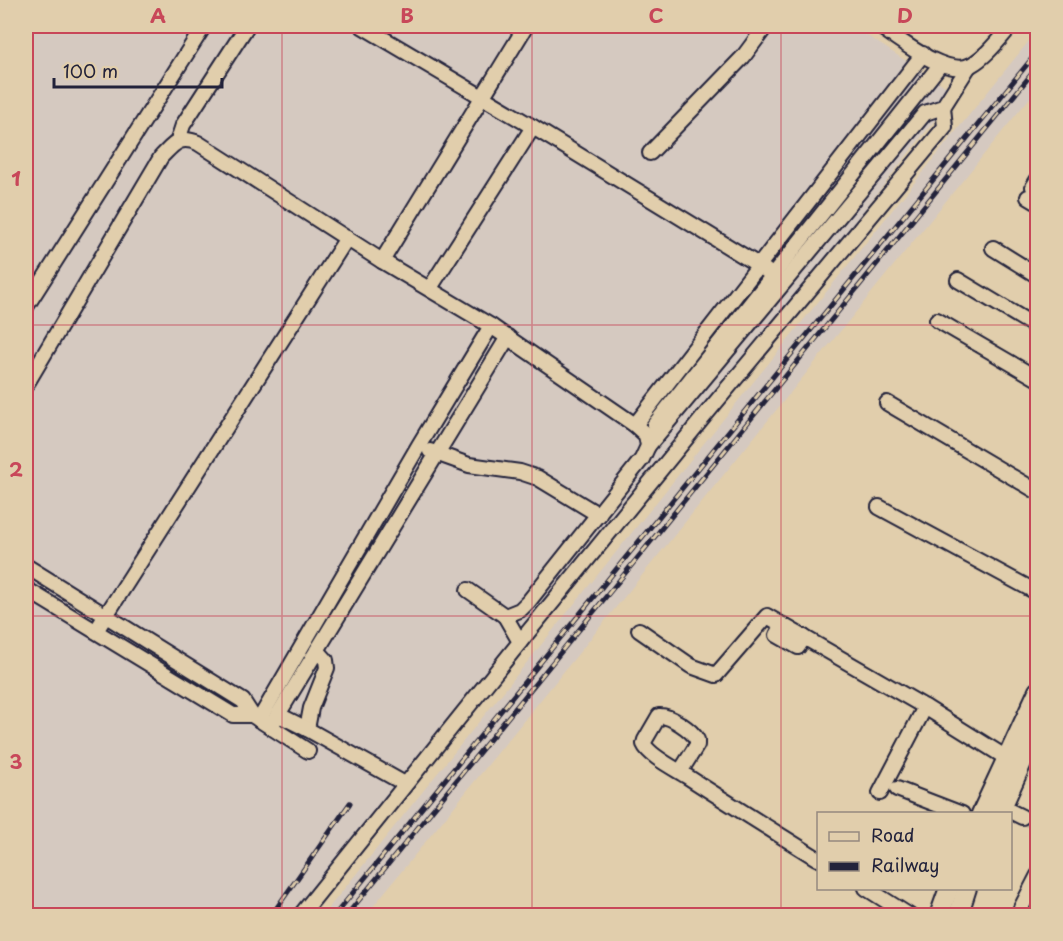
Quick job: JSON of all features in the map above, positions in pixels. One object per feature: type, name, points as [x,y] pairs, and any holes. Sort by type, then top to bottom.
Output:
[{"type":"main road","points":[[1001,810],[1013,762],[1038,691]]},
{"type":"main road","points":[[982,812],[1038,727]]},
{"type":"main road","points":[[939,915],[948,890]]},
{"type":"main road","points":[[957,915],[966,890]]},
{"type":"street","points":[[26,307],[204,26]]},
{"type":"street","points":[[26,385],[161,157],[178,140],[183,125],[247,26]]},
{"type":"street","points":[[362,26],[533,127],[760,266],[772,276]]},
{"type":"street","points":[[382,261],[526,26]]},
{"type":"street","points":[[650,153],[743,57],[766,26]]},
{"type":"street","points":[[879,26],[940,65],[969,66]]},
{"type":"street","points":[[300,915],[713,405],[945,127],[943,107],[969,66],[984,56],[1003,28]]},
{"type":"street","points":[[635,425],[923,54]]},
{"type":"street","points":[[505,616],[520,610],[529,601],[599,515],[642,459],[647,441],[772,276],[940,65]]},
{"type":"street","points":[[647,441],[925,113],[943,107]]},
{"type":"street","points":[[430,288],[533,127]]},
{"type":"street","points":[[178,140],[188,139],[198,143],[382,261],[491,326],[635,425],[647,441]]},
{"type":"street","points":[[96,631],[347,238]]},
{"type":"street","points":[[993,248],[1038,276]]},
{"type":"street","points":[[958,280],[1038,328]]},
{"type":"street","points":[[937,320],[1038,379]]},
{"type":"street","points":[[265,719],[419,445],[491,326]]},
{"type":"street","points":[[265,719],[317,650],[508,337]]},
{"type":"street","points":[[887,403],[1038,492]]},
{"type":"street","points":[[419,445],[435,455],[469,465],[520,472],[538,478],[599,515]]},
{"type":"street","points":[[879,507],[1038,593]]},
{"type":"street","points":[[26,566],[243,701],[308,751]]},
{"type":"street","points":[[26,589],[233,715],[265,719],[308,729],[405,784]]},
{"type":"street","points":[[468,590],[505,616],[520,642]]},
{"type":"street","points":[[639,630],[691,666],[716,675],[767,616],[925,707],[1013,762]]},
{"type":"street","points":[[308,729],[311,708],[327,668],[326,660],[317,650]]},
{"type":"street","points":[[880,793],[925,707]]},
{"type":"street","points":[[680,772],[817,858]]},
{"type":"street","points":[[897,789],[959,812]]},
{"type":"street","points":[[1012,814],[1022,817]]},
{"type":"street","points":[[1022,915],[1021,908],[1038,875]]},
{"type":"street","points":[[869,890],[910,915]]},
{"type":"shaded area","points":[[26,26],[852,26],[956,93],[311,915],[26,915]]},
{"type":"shaded area","points":[[1037,31],[1037,89],[366,915],[323,915]]},
{"type":"tunnel","points":[[1022,817],[1038,824]]},
{"type":"railway","points":[[334,916],[1038,51]]},
{"type":"railway","points":[[346,916],[1038,66]]},
{"type":"railway","points":[[271,916],[350,803]]}]
